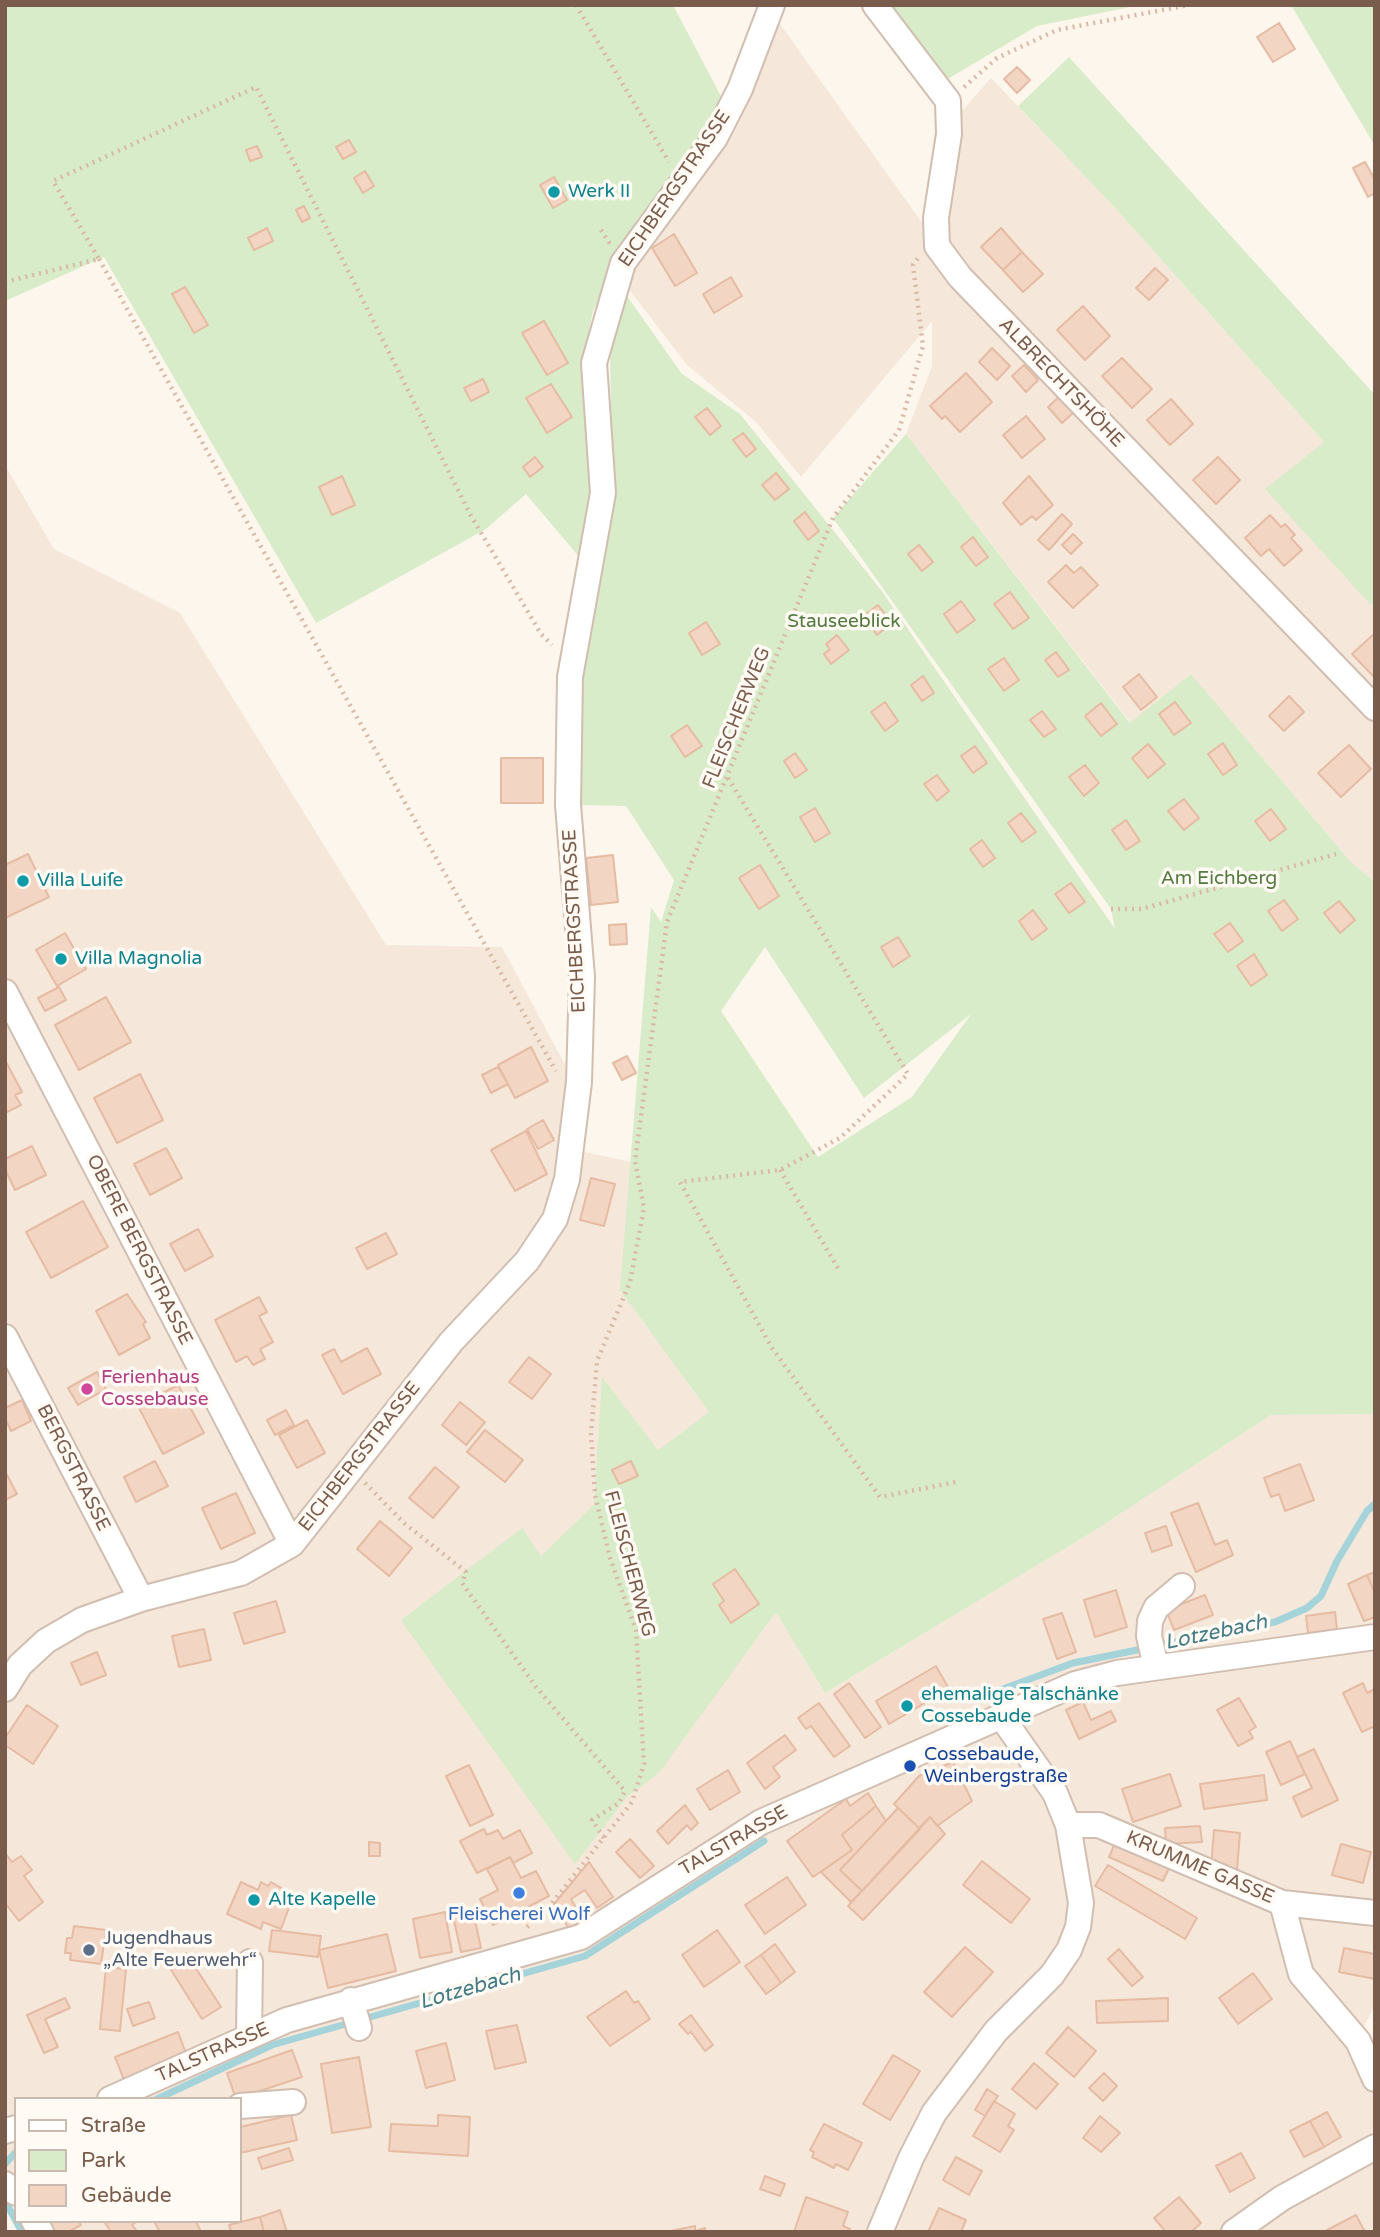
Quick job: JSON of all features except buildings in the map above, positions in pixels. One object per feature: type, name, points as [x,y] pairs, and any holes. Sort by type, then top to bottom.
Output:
[{"type":"street","name":"EICHBERGSTRASSE","points":[[5,1689],[20,1665],[46,1641],[82,1620],[141,1599],[241,1573],[292,1544],[451,1342],[527,1261],[555,1219],[567,1179],[578,1093],[582,977],[568,805],[572,664],[603,493],[594,363],[623,263],[715,138],[740,89],[772,5]]},
{"type":"street","points":[[874,5],[948,101]]},
{"type":"street","name":"ALBRECHTSHÖHE","points":[[948,101],[949,134],[936,218],[937,246],[960,277],[1375,708]]},
{"type":"street","name":"OBERE BERGSTRASSE","points":[[5,992],[292,1544]]},
{"type":"street","name":"BERGSTRASSE","points":[[5,1337],[141,1599]]},
{"type":"street","points":[[1153,1654],[1150,1621],[1157,1608],[1182,1586]]},
{"type":"street","name":"TALSTRASSE","points":[[122,2097],[157,2091],[249,2037],[288,2020],[355,2015],[581,1937],[761,1822],[1075,1684],[1153,1654],[1375,1637]]},
{"type":"street","points":[[880,2232],[911,2158],[934,2113],[996,2031],[1052,1975],[1069,1950],[1079,1927],[1081,1903],[1068,1825],[1055,1793],[1001,1716]]},
{"type":"street","name":"KRUMME GASSE","points":[[1068,1825],[1099,1825],[1282,1903],[1375,1913]]},
{"type":"street","points":[[1282,1903],[1301,1974],[1358,2041],[1375,2079]]},
{"type":"street","points":[[249,2037],[250,1962]]},
{"type":"street","points":[[242,2106],[293,2102]]},
{"type":"street","points":[[1234,2232],[1282,2198],[1375,2147]]},
{"type":"path","points":[[576,5],[682,184]]},
{"type":"path","points":[[948,101],[997,58],[1056,30],[1189,5]]},
{"type":"path","points":[[572,664],[541,634],[470,514],[256,87],[53,181],[562,1081],[578,1093]]},
{"type":"path","name":"FLEISCHERWEG","points":[[522,1932],[549,1907],[632,1802],[644,1764],[636,1630],[610,1558],[595,1495],[591,1434],[597,1361],[630,1282],[644,1208],[635,1161],[667,922],[833,518],[899,430],[923,346],[913,265],[920,256]]},
{"type":"path","points":[[5,282],[99,259]]},
{"type":"path","points":[[728,778],[908,1074],[840,1138],[780,1170],[680,1182],[772,1348],[880,1497],[956,1482]]},
{"type":"path","points":[[1111,909],[1142,909],[1336,854]]},
{"type":"path","points":[[780,1170],[839,1270]]},
{"type":"path","points":[[351,1469],[404,1523],[466,1572],[462,1583],[536,1687],[625,1791],[620,1803],[592,1820],[604,1838]]},
{"type":"shaded area","points":[[770,10],[933,238],[946,225],[961,112],[991,78],[1116,209],[1324,442],[1372,605],[1375,603],[1375,882],[1352,863],[1191,674],[1131,723],[906,434],[932,366],[932,321],[801,477],[756,422],[687,365],[618,275],[682,184]]},
{"type":"shaded area","points":[[5,465],[54,549],[180,613],[386,945],[502,947],[578,1089],[571,1149],[631,1162],[621,1290],[709,1412],[658,1450],[777,1612],[825,1693],[1094,1531],[1271,1415],[1375,1414],[1375,2006],[1360,2033],[1375,2065],[1375,2232],[48,2232],[41,2223],[242,2223],[242,2097],[14,2097],[14,2193],[5,2183]]},
{"type":"green space","points":[[5,5],[673,5],[724,102],[667,189],[625,245],[593,311],[583,359],[590,490],[580,558],[526,494],[486,529],[316,623],[104,257],[5,301]]},
{"type":"green space","points":[[891,5],[1140,5],[1037,26],[946,80]]},
{"type":"green space","points":[[1291,5],[1375,5],[1375,146]]},
{"type":"green space","points":[[1069,57],[1375,395],[1375,603],[1371,605],[1265,489],[1324,442],[1116,209],[1018,106]]},
{"type":"green space","points":[[627,296],[682,374],[740,414],[881,590],[1115,929],[1111,909],[833,518],[906,434],[1130,723],[1191,674],[1352,863],[1375,882],[1375,1414],[1271,1415],[1094,1531],[825,1693],[776,1612],[659,1773],[628,1796],[575,1864],[401,1620],[522,1528],[541,1556],[594,1505],[602,1377],[658,1450],[709,1412],[620,1290],[651,907],[661,922],[674,880],[626,806],[579,805],[578,685],[612,506],[610,340]],"holes":[[[765,947],[864,1098],[971,1014],[912,1097],[818,1157],[721,1011]]]},
{"type":"waterway","name":"Lotzebach","points":[[1003,1689],[1073,1663],[1275,1622],[1307,1608],[1321,1596],[1337,1561],[1367,1511],[1375,1504]]},
{"type":"waterway","name":"Lotzebach","points":[[161,2097],[272,2045],[585,1956],[764,1841]]},
{"type":"waterway","name":"Lotzebach","points":[[5,2164],[14,2154]]},
{"type":"waterway","name":"Lotzebach","points":[[5,2201],[14,2217]]},
{"type":"waterway","name":"Lotzebach","points":[[17,2223],[22,2232]]},
{"type":"place","name":"Werk II","points":[[554,192]]},
{"type":"place","name":"Villa Luiſe","points":[[23,881]]},
{"type":"place","name":"Villa Magnolia","points":[[61,959]]},
{"type":"place","name":"Ferienhaus Cossebause","points":[[87,1389]]},
{"type":"place","name":"ehemalige Talschänke Cossebaude","points":[[907,1706]]},
{"type":"place","name":"Cossebaude, Weinbergstraße","points":[[910,1766]]},
{"type":"place","name":"Fleischerei Wolf","points":[[519,1893]]},
{"type":"place","name":"Alte Kapelle","points":[[254,1900]]},
{"type":"place","name":"Jugendhaus „Alte Feuerwehr“","points":[[89,1950]]},
{"type":"park label","name":"Stauseeblick","points":[[844,622]]},
{"type":"park label","name":"Am Eichberg","points":[[1219,879]]}]
